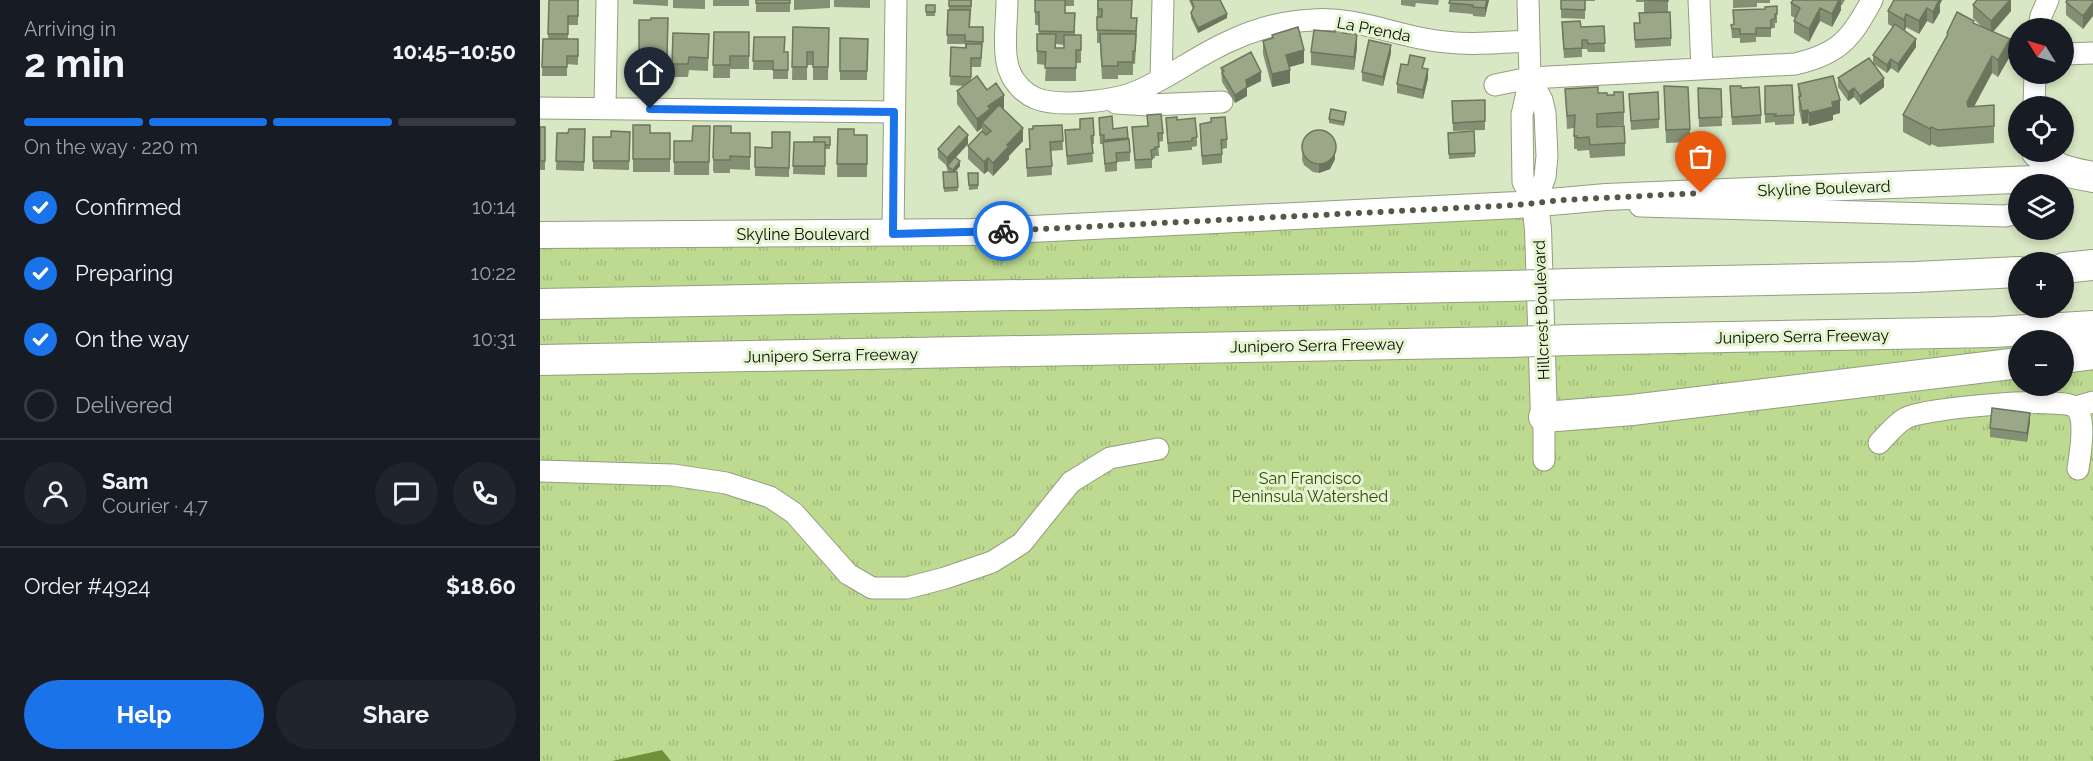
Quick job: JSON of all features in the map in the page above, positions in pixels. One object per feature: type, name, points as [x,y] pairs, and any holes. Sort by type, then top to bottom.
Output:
[{"type":"highway","points":[[2036,167],[2093,178]]},
{"type":"highway","points":[[2074,267],[2093,265]]},
{"type":"highway","points":[[540,304],[1882,278],[2008,272]]},
{"type":"highway","name":"Junipero Serra Freeway","points":[[540,360],[1961,333],[2093,326]]},
{"type":"highway","points":[[2074,357],[2093,354]]},
{"type":"highway","points":[[1544,417],[1632,410],[2008,364]]},
{"type":"main road","name":"Skyline Boulevard","points":[[540,235],[893,234],[1049,229],[1535,203],[2036,167]]},
{"type":"main road","name":"Hillcrest Boulevard","points":[[1535,203],[1538,229],[1544,417]]},
{"type":"street","points":[[606,108],[607,0]]},
{"type":"street","points":[[893,234],[896,0]]},
{"type":"street","name":"La Prenda","points":[[1007,0],[1007,57],[1010,73],[1020,87],[1035,98],[1052,102],[1092,101],[1148,105],[1222,102]]},
{"type":"street","points":[[1161,79],[1162,0]]},
{"type":"street","name":"Hillcrest Boulevard","points":[[1528,0],[1530,78],[1542,100],[1546,135],[1545,177],[1535,203]]},
{"type":"street","points":[[1699,0],[1702,69]]},
{"type":"street","points":[[1495,85],[1530,78],[1794,64],[1813,60],[1831,52],[1846,40],[1859,24],[1872,0]]},
{"type":"street","points":[[2041,18],[2048,0]]},
{"type":"street","name":"La Prenda","points":[[1092,101],[1120,97],[1137,91],[1228,41],[1246,34],[1285,23],[1314,19],[1375,26],[1424,39],[1453,43],[1529,41]]},
{"type":"street","points":[[2074,54],[2093,53]]},
{"type":"street","points":[[540,108],[894,112]]},
{"type":"street","name":"Skyline Boulevard","points":[[1606,197],[1619,206],[2008,215]]},
{"type":"street","points":[[1879,443],[1907,416],[2018,402],[2084,404],[2080,415],[2082,436],[2078,470]]},
{"type":"street","points":[[1544,417],[1544,460]]},
{"type":"street","points":[[540,471],[673,475],[726,483],[770,497],[794,513],[848,574],[872,588],[907,588],[992,562],[1022,543],[1071,483],[1110,458],[1158,449]]},
{"type":"green space","name":"San Francisco Peninsula Watershed","points":[[1539,200],[1542,340],[2093,326],[2093,761],[540,761],[540,235]]},
{"type":"shaded area","points":[[662,750],[671,761],[612,761]]},
{"type":"building","points":[[549,0],[578,0],[578,16],[568,16],[568,34],[548,34]]},
{"type":"building","points":[[756,0],[790,0],[790,3],[756,3]]},
{"type":"building","points":[[949,0],[971,0],[971,6],[949,6]]},
{"type":"building","points":[[1035,0],[1065,0],[1065,13],[1075,13],[1074,32],[1039,31],[1039,12],[1035,12]]},
{"type":"building","points":[[1098,0],[1132,0],[1131,18],[1137,18],[1136,31],[1097,30],[1097,17],[1102,17],[1102,9],[1098,9]]},
{"type":"building","points":[[1191,0],[1220,0],[1227,14],[1198,28],[1191,13],[1194,7]]},
{"type":"building","points":[[1450,0],[1487,0],[1485,8],[1449,3]]},
{"type":"building","points":[[1561,0],[1585,0],[1585,10],[1561,9]]},
{"type":"building","points":[[1793,0],[1839,0],[1832,14],[1820,8],[1809,29],[1794,21],[1800,8],[1791,3]]},
{"type":"building","points":[[1894,0],[1939,0],[1933,12],[1927,8],[1919,21],[1906,14],[1904,20],[1888,11]]},
{"type":"building","points":[[1977,0],[2010,0],[1991,21],[1973,5]]},
{"type":"building","points":[[2067,0],[2093,0],[2093,3],[2083,16],[2066,2]]},
{"type":"building","points":[[926,5],[935,5],[935,12],[926,12]]},
{"type":"building","points":[[1777,6],[1775,19],[1771,20],[1771,28],[1756,28],[1756,34],[1740,34],[1740,29],[1732,29],[1733,10],[1765,9],[1765,7]]},
{"type":"building","points":[[948,10],[970,10],[969,27],[983,27],[983,42],[965,41],[965,35],[947,35]]},
{"type":"building","points":[[1670,12],[1671,38],[1635,40],[1634,23],[1640,23],[1639,13]]},
{"type":"building","points":[[1957,12],[1974,21],[1973,23],[2008,38],[2008,42],[1998,60],[1992,56],[1967,102],[1968,107],[1994,105],[1994,126],[1938,130],[1931,127],[1930,129],[1903,115]]},
{"type":"building","points":[[651,18],[668,18],[667,55],[653,55],[653,60],[639,60],[639,20],[651,20]]},
{"type":"building","points":[[1580,21],[1581,27],[1604,26],[1605,43],[1588,44],[1587,40],[1582,40],[1582,48],[1564,49],[1562,22]]},
{"type":"building","points":[[1895,24],[1916,39],[1898,64],[1891,59],[1887,65],[1873,55]]},
{"type":"building","points":[[793,27],[829,28],[828,67],[813,67],[813,52],[807,52],[807,67],[792,67]]},
{"type":"building","points":[[1298,27],[1304,50],[1286,55],[1290,70],[1272,74],[1263,41],[1273,38],[1272,35]]},
{"type":"building","points":[[1314,30],[1335,32],[1335,30],[1343,30],[1343,33],[1357,34],[1354,57],[1311,52]]},
{"type":"building","points":[[714,32],[749,32],[749,56],[730,56],[730,65],[713,65]]},
{"type":"building","points":[[673,33],[709,34],[708,58],[689,57],[688,64],[672,64]]},
{"type":"building","points":[[1037,34],[1056,34],[1055,48],[1064,48],[1064,35],[1081,35],[1081,50],[1076,50],[1076,68],[1045,68],[1046,52],[1037,51]]},
{"type":"building","points":[[1100,34],[1136,34],[1133,62],[1118,62],[1118,66],[1102,66]]},
{"type":"building","points":[[754,37],[785,37],[784,52],[788,52],[788,70],[773,70],[773,61],[753,61]]},
{"type":"building","points":[[840,38],[868,39],[867,71],[840,71]]},
{"type":"building","points":[[543,39],[578,39],[578,56],[567,56],[567,67],[542,67]]},
{"type":"building","points":[[1369,40],[1391,45],[1383,77],[1362,72]]},
{"type":"building","points":[[966,44],[982,44],[981,58],[971,58],[971,77],[950,76],[951,47],[966,48]]},
{"type":"building","points":[[1251,52],[1261,72],[1246,80],[1247,87],[1235,95],[1221,68]]},
{"type":"building","points":[[1410,55],[1425,58],[1422,68],[1428,69],[1423,90],[1397,84],[1401,64],[1408,65]]},
{"type":"building","points":[[1869,58],[1884,78],[1860,96],[1854,88],[1848,92],[1838,78]]},
{"type":"building","points":[[977,76],[987,90],[996,83],[1004,95],[988,106],[990,109],[977,119],[957,91]]},
{"type":"building","points":[[1833,76],[1840,100],[1832,102],[1833,107],[1809,113],[1808,110],[1802,111],[1798,84]]},
{"type":"building","points":[[1792,85],[1794,115],[1765,114],[1765,86]]},
{"type":"building","points":[[1664,86],[1688,87],[1690,129],[1666,130]]},
{"type":"building","points":[[1730,86],[1759,87],[1761,115],[1732,117]]},
{"type":"building","points":[[1598,87],[1598,93],[1607,93],[1607,95],[1623,92],[1624,112],[1597,114],[1597,127],[1624,126],[1625,143],[1590,145],[1589,137],[1574,136],[1575,115],[1567,116],[1565,89]]},
{"type":"building","points":[[1698,88],[1721,89],[1722,117],[1699,118]]},
{"type":"building","points":[[1658,92],[1659,119],[1631,121],[1629,94]]},
{"type":"building","points":[[1485,100],[1485,121],[1453,123],[1452,101]]},
{"type":"building","points":[[999,105],[1023,128],[993,163],[988,158],[984,162],[968,146],[982,131],[986,135],[991,131],[982,123]]},
{"type":"building","points":[[1331,109],[1346,112],[1344,122],[1329,119]]},
{"type":"building","points":[[1161,114],[1163,133],[1158,133],[1159,147],[1151,150],[1152,159],[1135,160],[1132,127],[1148,126],[1147,115]]},
{"type":"building","points":[[1112,116],[1113,129],[1127,127],[1128,138],[1104,140],[1104,135],[1100,135],[1099,118]]},
{"type":"building","points":[[1177,117],[1177,120],[1195,118],[1197,137],[1192,138],[1192,141],[1168,143],[1166,118]]},
{"type":"building","points":[[1225,117],[1227,139],[1221,140],[1222,154],[1202,156],[1200,124],[1211,122],[1211,118]]},
{"type":"building","points":[[1093,118],[1094,135],[1091,136],[1093,153],[1067,156],[1065,130],[1080,129],[1080,119]]},
{"type":"building","points":[[633,125],[650,125],[650,133],[670,133],[670,159],[633,159]]},
{"type":"building","points":[[1062,125],[1063,141],[1050,142],[1052,166],[1027,168],[1026,149],[1030,149],[1029,129],[1033,129],[1033,126]]},
{"type":"building","points":[[693,126],[710,126],[709,162],[674,162],[674,141],[692,141]]},
{"type":"building","points":[[714,126],[731,126],[731,133],[750,133],[750,157],[730,156],[730,160],[714,160]]},
{"type":"building","points":[[959,126],[968,135],[947,158],[938,149]]},
{"type":"building","points":[[540,127],[545,127],[545,161],[540,161]]},
{"type":"building","points":[[569,129],[585,129],[584,162],[556,161],[557,133],[568,133]]},
{"type":"building","points":[[838,129],[854,129],[854,135],[867,135],[867,164],[837,164]]},
{"type":"building","points":[[1319,130],[1331,135],[1336,147],[1331,159],[1319,164],[1307,159],[1302,147],[1307,135]]},
{"type":"building","points":[[611,131],[630,132],[629,161],[593,161],[593,137],[611,137]]},
{"type":"building","points":[[1474,131],[1475,153],[1449,154],[1448,133]]},
{"type":"building","points":[[772,132],[790,132],[789,168],[755,167],[755,147],[772,148]]},
{"type":"building","points":[[814,137],[830,137],[830,145],[825,145],[825,142],[814,142]]},
{"type":"building","points":[[1129,139],[1130,152],[1116,153],[1117,162],[1105,164],[1103,142]]},
{"type":"building","points":[[794,142],[825,142],[825,166],[793,166]]},
{"type":"building","points":[[955,157],[960,161],[953,170],[947,166]]},
{"type":"building","points":[[943,172],[957,172],[958,187],[944,188]]},
{"type":"building","points":[[968,173],[978,173],[978,185],[969,185]]},
{"type":"building","points":[[1992,408],[2030,413],[2027,433],[1990,428]]},
{"type":"way so far","points":[[1003,231],[1517,205],[1606,197],[1701,193]]},
{"type":"route","points":[[650,109],[894,112],[893,234],[1003,231]]}]
